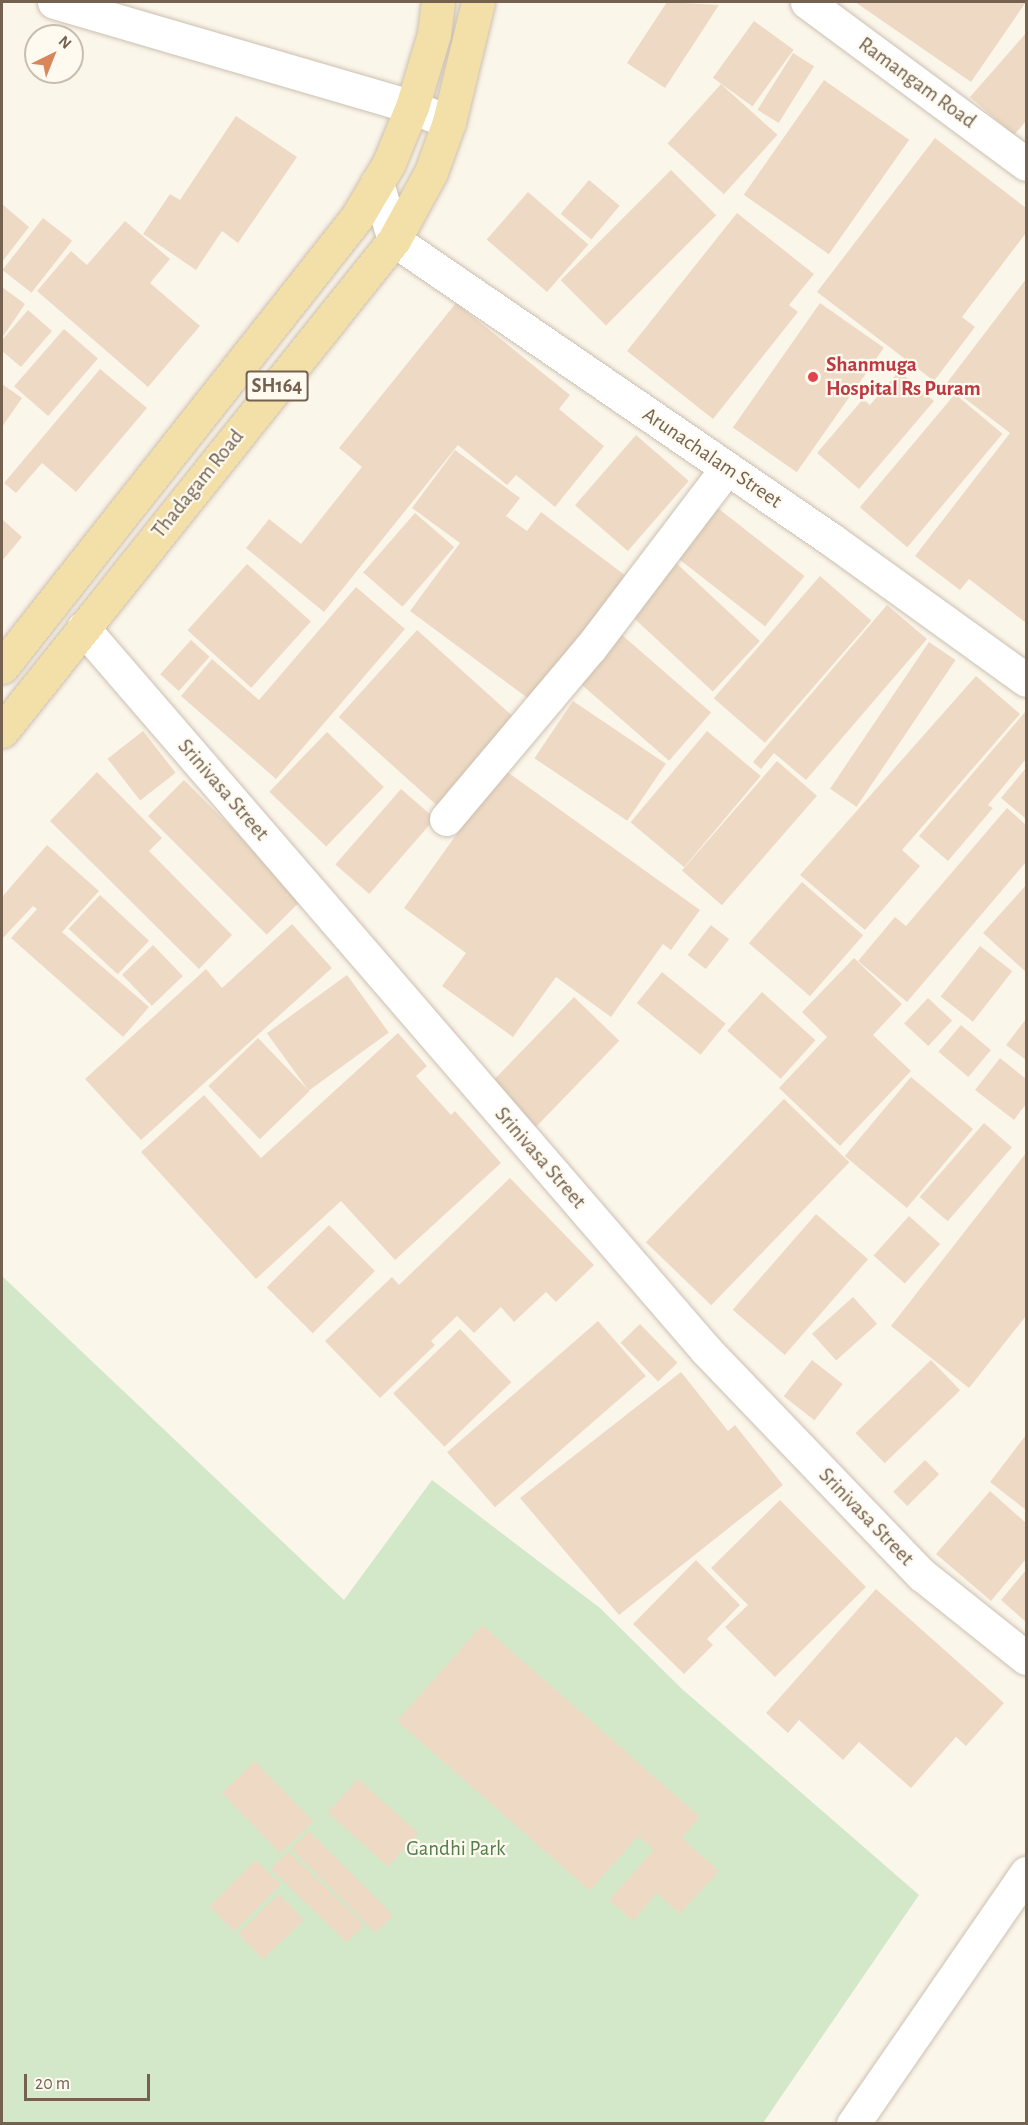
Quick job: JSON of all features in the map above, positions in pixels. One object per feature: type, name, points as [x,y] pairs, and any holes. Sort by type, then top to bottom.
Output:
[{"type":"main road","name":"Thadagam Road","points":[[2,667],[221,393],[357,217],[377,183],[412,107],[434,34],[438,2]]},
{"type":"main road","name":"Thadagam Road","points":[[2,731],[394,240],[431,172],[449,122],[478,2]]},
{"type":"street","points":[[54,2],[412,107],[449,122]]},
{"type":"street","name":"Ramangam Road","points":[[807,2],[1026,164]]},
{"type":"street","points":[[377,183],[394,240]]},
{"type":"street","name":"Arunachalam Street","points":[[394,240],[1026,680]]},
{"type":"street","points":[[446,819],[591,647],[726,469]]},
{"type":"street","name":"Srinivasa Street","points":[[83,628],[706,1350],[922,1575],[1026,1658]]},
{"type":"street","points":[[853,2124],[1026,1873]]},
{"type":"green space","name":"Gandhi Park","points":[[2,1276],[344,1600],[432,1480],[600,1608],[682,1689],[919,1895],[763,2123],[2,2123]]},
{"type":"building","points":[[667,2],[719,5],[665,88],[627,63]]},
{"type":"building","points":[[855,2],[1026,2],[971,82]]},
{"type":"building","points":[[754,21],[794,50],[752,106],[713,78]]},
{"type":"building","points":[[1026,33],[1026,121],[1014,135],[970,97]]},
{"type":"building","points":[[793,53],[814,66],[779,123],[757,110]]},
{"type":"building","points":[[824,80],[909,140],[829,254],[744,195]]},
{"type":"building","points":[[721,84],[777,135],[724,194],[667,143]]},
{"type":"building","points":[[236,116],[297,157],[238,243],[222,231],[196,270],[143,234],[170,194],[180,200]]},
{"type":"building","points":[[935,138],[1026,208],[1026,233],[962,317],[975,327],[934,381],[817,292]]},
{"type":"building","points":[[671,170],[716,215],[606,326],[561,280]]},
{"type":"building","points":[[589,180],[620,206],[591,239],[561,214]]},
{"type":"building","points":[[528,192],[588,244],[547,292],[487,240]]},
{"type":"building","points":[[2,204],[29,227],[2,262]]},
{"type":"building","points":[[737,213],[814,274],[789,305],[798,312],[713,419],[627,351]]},
{"type":"building","points":[[43,218],[72,241],[32,293],[2,270]]},
{"type":"building","points":[[125,221],[170,259],[150,283],[200,326],[148,387],[37,291],[71,251],[87,265]]},
{"type":"building","points":[[1026,279],[1026,623],[969,579],[960,590],[915,556],[1010,433],[946,384]]},
{"type":"building","points":[[2,287],[25,304],[2,338]]},
{"type":"building","points":[[456,303],[570,395],[559,409],[604,446],[555,507],[516,475],[507,485],[458,445],[324,612],[246,548],[269,519],[301,544],[362,467],[339,448]]},
{"type":"building","points":[[820,303],[884,348],[797,472],[733,428]]},
{"type":"building","points":[[28,310],[52,331],[21,367],[2,351],[2,340]]},
{"type":"building","points":[[64,329],[98,359],[48,416],[14,386]]},
{"type":"building","points":[[100,369],[147,408],[76,492],[42,463],[16,493],[4,483]]},
{"type":"building","points":[[899,371],[934,401],[859,489],[817,453],[863,399],[870,405]]},
{"type":"building","points":[[2,384],[22,398],[2,427]]},
{"type":"building","points":[[955,394],[1002,434],[907,547],[860,507]]},
{"type":"building","points":[[636,435],[689,481],[628,551],[575,505]]},
{"type":"building","points":[[455,450],[520,498],[506,516],[527,531],[541,512],[626,576],[533,702],[410,611],[460,543],[412,508]]},
{"type":"building","points":[[710,502],[805,576],[765,626],[671,552]]},
{"type":"building","points":[[415,513],[454,547],[402,607],[363,573]]},
{"type":"building","points":[[2,519],[22,537],[2,561]]},
{"type":"building","points":[[675,562],[760,641],[713,692],[628,612]]},
{"type":"building","points":[[247,564],[311,622],[251,688],[187,630]]},
{"type":"building","points":[[820,576],[871,621],[765,743],[714,698]]},
{"type":"building","points":[[356,587],[405,629],[276,779],[181,696],[212,659],[259,700]]},
{"type":"building","points":[[887,605],[927,639],[806,780],[774,753],[761,769],[753,762]]},
{"type":"building","points":[[417,630],[515,718],[437,805],[339,717]]},
{"type":"building","points":[[622,635],[711,712],[669,761],[580,683]]},
{"type":"building","points":[[191,640],[210,657],[179,691],[160,674]]},
{"type":"building","points":[[929,642],[956,660],[857,807],[830,789]]},
{"type":"building","points":[[976,676],[1020,714],[902,850],[920,866],[865,930],[800,875]]},
{"type":"building","points":[[573,701],[666,764],[627,821],[534,758]]},
{"type":"building","points":[[1025,712],[1026,759],[988,805],[993,808],[948,861],[919,836]]},
{"type":"building","points":[[143,731],[176,773],[140,800],[108,759]]},
{"type":"building","points":[[707,731],[761,776],[684,867],[631,822]]},
{"type":"building","points":[[327,732],[384,787],[326,847],[269,792]]},
{"type":"building","points":[[777,761],[817,796],[722,905],[682,870]]},
{"type":"building","points":[[1026,768],[1026,819],[1001,798]]},
{"type":"building","points":[[503,769],[700,910],[671,950],[663,944],[611,1017],[556,977],[513,1037],[442,986],[466,953],[404,908]]},
{"type":"building","points":[[97,772],[162,838],[149,851],[232,935],[199,969],[50,821]]},
{"type":"building","points":[[184,780],[303,899],[267,935],[148,816]]},
{"type":"building","points":[[401,789],[435,819],[369,894],[335,864]]},
{"type":"building","points":[[1007,808],[1026,825],[1026,862],[907,1002],[858,961],[895,917],[906,926]]},
{"type":"building","points":[[47,845],[99,891],[62,932],[149,1007],[123,1037],[11,938],[37,909],[33,906],[2,939],[2,897]]},
{"type":"building","points":[[802,882],[863,935],[810,996],[749,943]]},
{"type":"building","points":[[1026,885],[1026,972],[983,933]]},
{"type":"building","points":[[100,895],[149,941],[118,974],[69,929]]},
{"type":"building","points":[[292,924],[332,968],[141,1140],[85,1079],[206,969],[222,988]]},
{"type":"building","points":[[711,925],[729,939],[706,969],[688,955]]},
{"type":"building","points":[[153,945],[183,976],[152,1006],[122,975]]},
{"type":"building","points":[[980,946],[1012,971],[973,1022],[941,996]]},
{"type":"building","points":[[854,958],[902,1004],[873,1035],[911,1071],[840,1146],[779,1088],[827,1037],[802,1012]]},
{"type":"building","points":[[662,972],[726,1024],[701,1055],[637,1003]]},
{"type":"building","points":[[347,975],[389,1032],[309,1091],[267,1033]]},
{"type":"building","points":[[762,992],[816,1040],[781,1079],[727,1031]]},
{"type":"building","points":[[574,997],[619,1041],[531,1132],[486,1088]]},
{"type":"building","points":[[928,998],[952,1021],[928,1046],[904,1024]]},
{"type":"building","points":[[1026,1019],[1026,1060],[1006,1045]]},
{"type":"building","points":[[961,1025],[991,1050],[968,1077],[939,1052]]},
{"type":"building","points":[[398,1033],[427,1066],[416,1076],[451,1115],[455,1111],[501,1163],[395,1260],[341,1201],[256,1279],[141,1152],[204,1095],[261,1158]]},
{"type":"building","points":[[258,1038],[309,1091],[260,1139],[208,1086]]},
{"type":"building","points":[[1000,1058],[1026,1079],[1026,1104],[1014,1120],[975,1090]]},
{"type":"building","points":[[911,1077],[973,1129],[907,1208],[845,1156]]},
{"type":"building","points":[[784,1099],[849,1162],[711,1305],[646,1242]]},
{"type":"building","points":[[984,1123],[1012,1147],[948,1221],[920,1197]]},
{"type":"building","points":[[1026,1153],[1026,1316],[969,1388],[891,1326]]},
{"type":"building","points":[[510,1178],[594,1265],[556,1302],[546,1292],[514,1322],[501,1307],[474,1333],[457,1316],[431,1341],[435,1345],[380,1398],[325,1341],[392,1277],[399,1285]]},
{"type":"building","points":[[816,1214],[868,1259],[785,1355],[733,1310]]},
{"type":"building","points":[[909,1216],[940,1244],[905,1283],[874,1255]]},
{"type":"building","points":[[329,1225],[375,1271],[313,1333],[267,1287]]},
{"type":"building","points":[[853,1297],[877,1324],[836,1361],[812,1334]]},
{"type":"building","points":[[598,1321],[646,1376],[495,1507],[447,1452]]},
{"type":"building","points":[[640,1324],[678,1363],[658,1382],[621,1343]]},
{"type":"building","points":[[460,1329],[511,1382],[445,1447],[393,1394]]},
{"type":"building","points":[[812,1360],[843,1384],[814,1420],[784,1396]]},
{"type":"building","points":[[931,1360],[960,1390],[885,1463],[855,1433]]},
{"type":"building","points":[[681,1372],[728,1431],[735,1425],[783,1485],[619,1615],[520,1498]]},
{"type":"building","points":[[1026,1435],[1026,1510],[990,1482]]},
{"type":"building","points":[[925,1460],[939,1474],[907,1506],[893,1492]]},
{"type":"building","points":[[990,1491],[1026,1523],[1026,1559],[991,1601],[936,1554]]},
{"type":"building","points":[[780,1500],[866,1587],[775,1677],[725,1627],[748,1605],[711,1568]]},
{"type":"building","points":[[696,1560],[740,1605],[707,1639],[713,1645],[684,1674],[633,1624]]},
{"type":"building","points":[[1026,1570],[1026,1622],[1001,1600]]},
{"type":"building","points":[[876,1589],[1004,1703],[966,1746],[956,1737],[911,1788],[859,1742],[843,1760],[799,1720],[788,1733],[766,1713]]},
{"type":"building","points":[[482,1625],[700,1817],[682,1838],[719,1871],[680,1914],[657,1893],[633,1921],[609,1900],[654,1850],[638,1836],[590,1891],[397,1721]]},
{"type":"building","points":[[255,1761],[313,1821],[280,1853],[222,1793]]},
{"type":"building","points":[[358,1779],[418,1833],[388,1867],[328,1812]]},
{"type":"building","points":[[309,1831],[393,1915],[375,1933],[291,1849]]},
{"type":"building","points":[[288,1851],[364,1925],[347,1943],[271,1869]]},
{"type":"building","points":[[256,1860],[281,1885],[234,1931],[209,1907]]},
{"type":"building","points":[[279,1894],[304,1920],[263,1959],[238,1934]]},
{"type":"place","name":"Shanmuga Hospital Rs Puram","points":[[813,377]]}]
